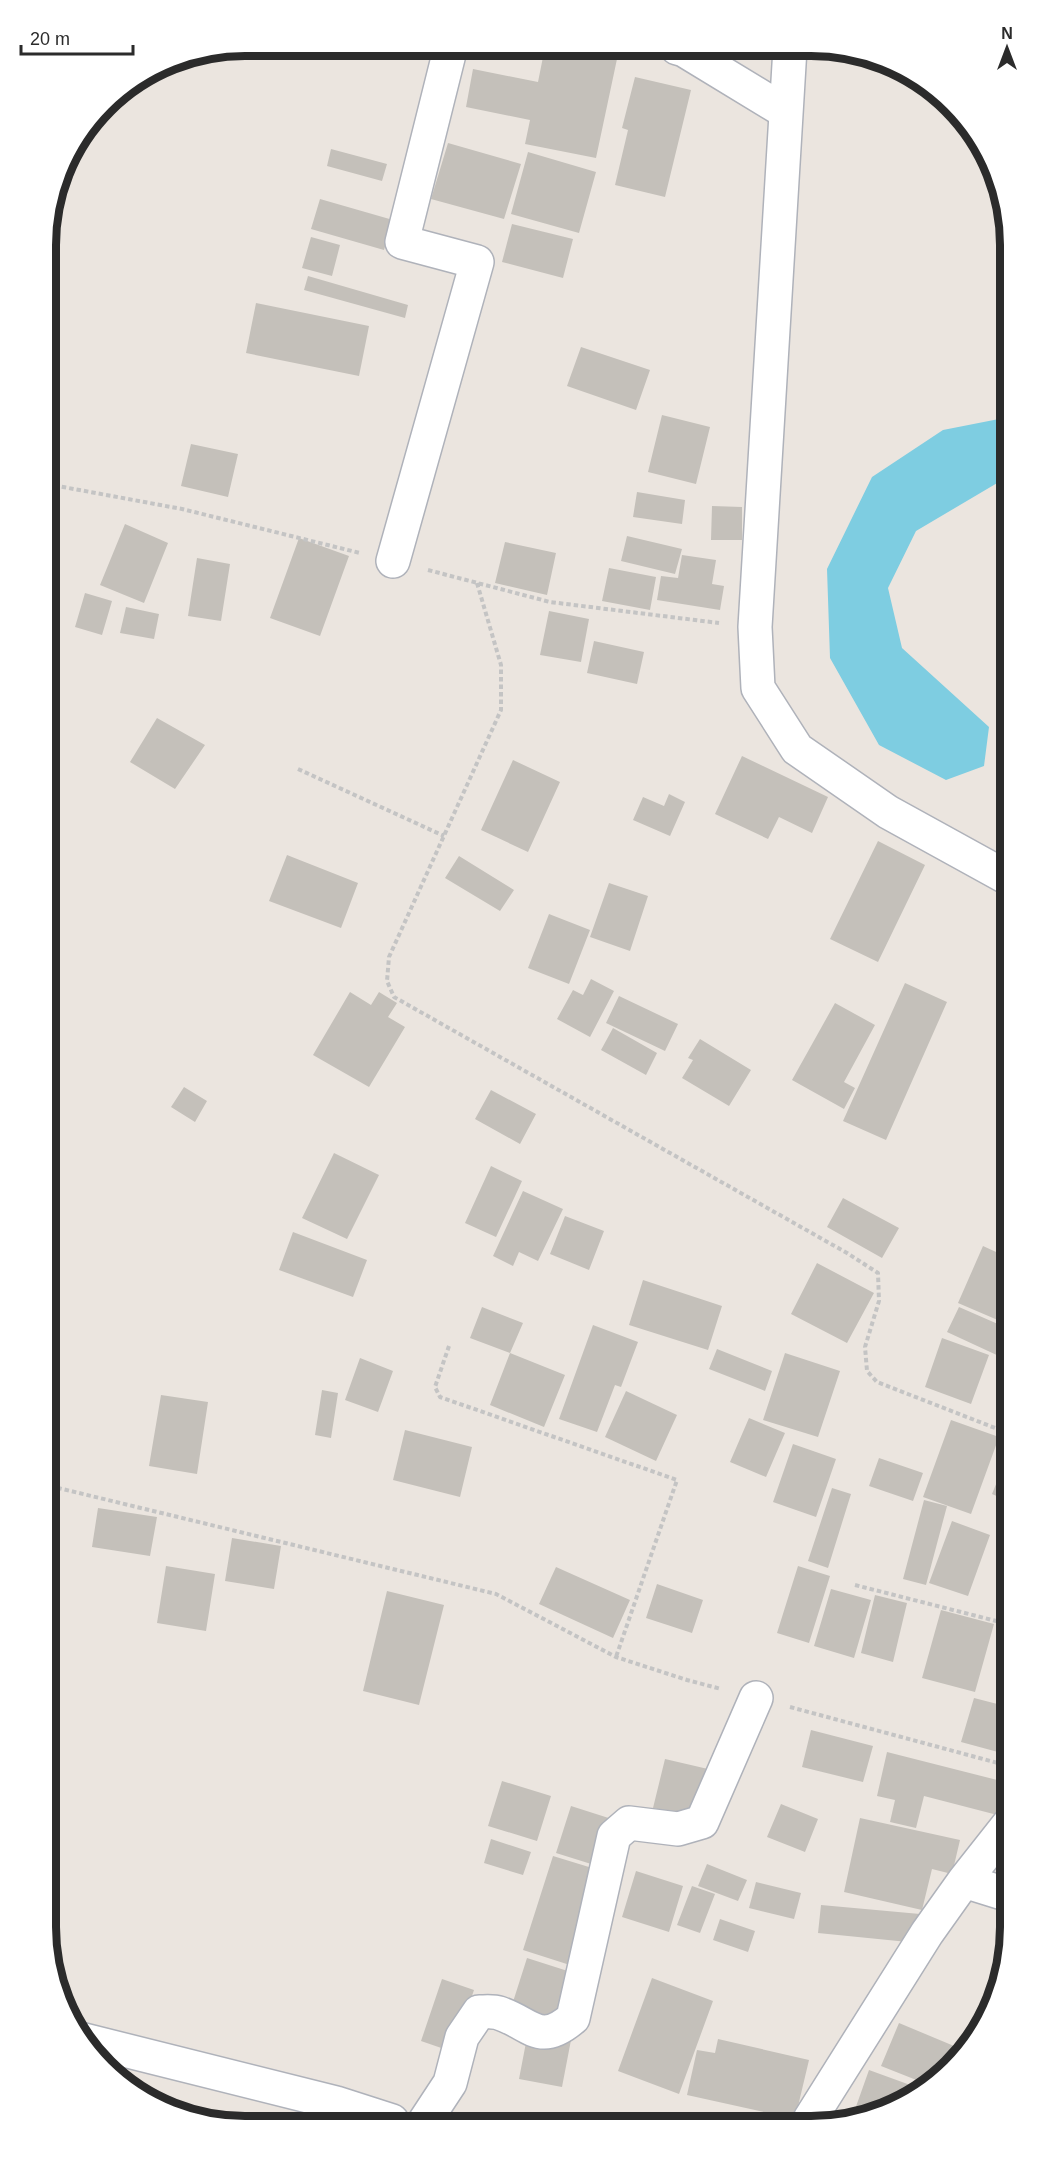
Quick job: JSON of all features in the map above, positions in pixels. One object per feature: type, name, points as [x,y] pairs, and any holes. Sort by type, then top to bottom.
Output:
[{"type":"street","points":[[393,561],[477,262],[402,242],[448,56]]},
{"type":"street","points":[[694,56],[786,112]]},
{"type":"street","points":[[790,56],[755,627],[758,688],[797,748],[888,812],[1000,873]]},
{"type":"street","points":[[428,2116],[450,2083],[462,2037],[479,2012],[497,2012],[537,2032],[559,2030],[573,2018],[614,1836],[629,1823],[678,1829],[702,1822],[756,1698]]},
{"type":"street","points":[[812,2116],[927,1933],[999,1837]]},
{"type":"street","points":[[964,1881],[999,1891]]},
{"type":"street","points":[[96,2043],[336,2103],[376,2116]]},
{"type":"path","points":[[477,583],[501,665],[501,710],[389,957],[387,981],[394,997],[847,1253],[878,1273],[879,1301],[866,1347],[867,1371],[877,1382],[999,1430]]},
{"type":"path","points":[[298,769],[444,836]]},
{"type":"path","points":[[449,1346],[435,1387],[440,1397],[677,1480],[616,1656]]},
{"type":"path","points":[[55,1487],[496,1594],[616,1656],[687,1680],[999,1763]]},
{"type":"path","points":[[855,1585],[999,1622]]},
{"type":"water","points":[[1000,419],[1000,481],[916,531],[888,588],[902,648],[989,727],[984,766],[946,780],[879,745],[830,658],[827,569],[872,477],[943,430]]},
{"type":"building","points":[[543,56],[603,56],[617,59],[596,158],[525,144],[530,120],[466,107],[473,69],[538,82]]},
{"type":"building","points":[[635,77],[691,90],[665,197],[615,185],[628,130],[622,128]]},
{"type":"building","points":[[448,143],[521,164],[504,219],[431,199]]},
{"type":"building","points":[[331,149],[387,164],[382,181],[327,166]]},
{"type":"building","points":[[528,152],[596,172],[579,233],[511,214]]},
{"type":"building","points":[[320,199],[393,220],[384,250],[311,229]]},
{"type":"building","points":[[512,224],[573,239],[563,278],[502,262]]},
{"type":"building","points":[[311,237],[340,245],[332,276],[302,268]]},
{"type":"building","points":[[308,276],[408,305],[405,318],[304,290]]},
{"type":"building","points":[[256,303],[369,326],[359,376],[246,353]]},
{"type":"building","points":[[581,347],[650,370],[636,410],[567,386]]},
{"type":"building","points":[[662,415],[710,427],[696,484],[648,472]]},
{"type":"building","points":[[191,444],[238,454],[228,497],[181,486]]},
{"type":"building","points":[[637,492],[685,500],[682,524],[633,517]]},
{"type":"building","points":[[712,506],[742,507],[742,540],[711,540]]},
{"type":"building","points":[[125,524],[168,543],[144,603],[100,585]]},
{"type":"building","points":[[627,536],[682,549],[675,574],[621,561]]},
{"type":"building","points":[[299,538],[349,556],[320,636],[270,618]]},
{"type":"building","points":[[505,542],[556,553],[547,595],[495,583]]},
{"type":"building","points":[[682,555],[716,560],[712,584],[724,586],[720,610],[657,600],[661,576],[678,578]]},
{"type":"building","points":[[197,558],[230,564],[221,621],[188,616]]},
{"type":"building","points":[[609,568],[656,577],[650,610],[602,601]]},
{"type":"building","points":[[85,593],[112,601],[102,635],[75,627]]},
{"type":"building","points":[[126,607],[159,614],[154,639],[120,633]]},
{"type":"building","points":[[549,611],[589,619],[581,662],[540,655]]},
{"type":"building","points":[[594,641],[644,652],[637,684],[587,673]]},
{"type":"building","points":[[157,718],[205,745],[175,789],[130,762]]},
{"type":"building","points":[[742,756],[828,797],[812,833],[779,817],[768,839],[715,814]]},
{"type":"building","points":[[513,760],[560,782],[528,852],[481,830]]},
{"type":"building","points":[[669,794],[685,802],[670,836],[633,820],[643,797],[664,806]]},
{"type":"building","points":[[878,841],[925,865],[878,962],[830,939]]},
{"type":"building","points":[[287,855],[358,883],[341,928],[269,901]]},
{"type":"building","points":[[459,856],[514,890],[500,911],[445,878]]},
{"type":"building","points":[[609,883],[648,896],[630,951],[590,937]]},
{"type":"building","points":[[549,914],[590,930],[569,984],[528,968]]},
{"type":"building","points":[[591,979],[614,991],[590,1037],[557,1019],[573,990],[583,995]]},
{"type":"building","points":[[905,983],[947,1002],[886,1140],[843,1121]]},
{"type":"building","points":[[350,992],[371,1005],[379,992],[397,1003],[388,1017],[405,1027],[369,1087],[313,1055]]},
{"type":"building","points":[[619,996],[678,1024],[665,1051],[606,1023]]},
{"type":"building","points":[[835,1003],[875,1025],[844,1082],[855,1088],[844,1109],[792,1080]]},
{"type":"building","points":[[613,1028],[657,1053],[646,1075],[601,1050]]},
{"type":"building","points":[[700,1039],[751,1070],[729,1106],[682,1078],[693,1060],[688,1058]]},
{"type":"building","points":[[184,1087],[207,1101],[195,1122],[171,1107]]},
{"type":"building","points":[[491,1090],[536,1114],[520,1144],[475,1119]]},
{"type":"building","points":[[334,1153],[379,1175],[347,1239],[302,1218]]},
{"type":"building","points":[[491,1166],[522,1181],[496,1237],[465,1223]]},
{"type":"building","points":[[523,1191],[563,1209],[538,1261],[519,1252],[513,1266],[493,1256]]},
{"type":"building","points":[[843,1198],[899,1228],[882,1258],[827,1227]]},
{"type":"building","points":[[565,1216],[604,1231],[589,1270],[550,1254]]},
{"type":"building","points":[[293,1232],[367,1260],[353,1297],[279,1270]]},
{"type":"building","points":[[983,1246],[999,1254],[999,1321],[958,1303]]},
{"type":"building","points":[[817,1263],[874,1293],[847,1343],[791,1314]]},
{"type":"building","points":[[643,1280],[722,1306],[708,1350],[629,1325]]},
{"type":"building","points":[[482,1307],[523,1323],[510,1353],[470,1338]]},
{"type":"building","points":[[959,1307],[999,1325],[999,1356],[947,1332]]},
{"type":"building","points":[[593,1325],[638,1342],[621,1387],[615,1385],[597,1432],[559,1419]]},
{"type":"building","points":[[942,1338],[989,1355],[971,1404],[925,1387]]},
{"type":"building","points":[[717,1349],[772,1371],[765,1391],[709,1369]]},
{"type":"building","points":[[510,1353],[565,1375],[544,1427],[490,1405]]},
{"type":"building","points":[[785,1353],[840,1371],[818,1437],[763,1420]]},
{"type":"building","points":[[360,1358],[393,1371],[378,1412],[345,1400]]},
{"type":"building","points":[[322,1390],[338,1393],[331,1438],[315,1435]]},
{"type":"building","points":[[626,1391],[677,1415],[656,1461],[605,1437]]},
{"type":"building","points":[[161,1395],[208,1402],[197,1474],[149,1466]]},
{"type":"building","points":[[749,1418],[785,1433],[766,1477],[730,1462]]},
{"type":"building","points":[[951,1420],[999,1437],[971,1514],[923,1497]]},
{"type":"building","points":[[405,1430],[472,1447],[460,1497],[393,1480]]},
{"type":"building","points":[[793,1444],[836,1459],[816,1517],[773,1502]]},
{"type":"building","points":[[879,1458],[923,1473],[913,1501],[869,1486]]},
{"type":"building","points":[[999,1476],[999,1497],[992,1494]]},
{"type":"building","points":[[832,1488],[851,1494],[828,1568],[808,1561]]},
{"type":"building","points":[[924,1500],[947,1506],[926,1585],[903,1579]]},
{"type":"building","points":[[98,1508],[157,1517],[150,1556],[92,1547]]},
{"type":"building","points":[[952,1521],[990,1535],[968,1596],[929,1583]]},
{"type":"building","points":[[232,1538],[281,1546],[274,1589],[225,1581]]},
{"type":"building","points":[[166,1566],[215,1574],[206,1631],[157,1623]]},
{"type":"building","points":[[798,1566],[830,1576],[809,1643],[777,1633]]},
{"type":"building","points":[[556,1567],[630,1600],[613,1638],[539,1604]]},
{"type":"building","points":[[657,1584],[703,1600],[692,1633],[646,1618]]},
{"type":"building","points":[[831,1589],[871,1600],[854,1658],[814,1646]]},
{"type":"building","points":[[387,1591],[444,1605],[419,1705],[363,1691]]},
{"type":"building","points":[[875,1595],[907,1603],[893,1662],[861,1653]]},
{"type":"building","points":[[941,1610],[994,1624],[975,1692],[922,1678]]},
{"type":"building","points":[[974,1698],[999,1704],[999,1752],[961,1742]]},
{"type":"building","points":[[811,1730],[873,1746],[863,1782],[802,1767]]},
{"type":"building","points":[[887,1752],[999,1780],[999,1815],[924,1796],[916,1828],[890,1822],[895,1800],[877,1796]]},
{"type":"building","points":[[665,1759],[708,1769],[696,1818],[653,1808]]},
{"type":"building","points":[[502,1781],[551,1796],[537,1841],[488,1826]]},
{"type":"building","points":[[781,1804],[818,1819],[805,1852],[767,1837]]},
{"type":"building","points":[[571,1806],[618,1821],[604,1868],[556,1853]]},
{"type":"building","points":[[860,1818],[960,1840],[952,1874],[932,1869],[922,1910],[844,1892]]},
{"type":"building","points":[[491,1839],[531,1852],[523,1875],[484,1863]]},
{"type":"building","points":[[553,1856],[602,1871],[573,1966],[523,1950]]},
{"type":"building","points":[[707,1864],[747,1880],[738,1901],[698,1886]]},
{"type":"building","points":[[636,1871],[683,1886],[669,1932],[622,1917]]},
{"type":"building","points":[[756,1882],[801,1893],[794,1919],[749,1908]]},
{"type":"building","points":[[692,1886],[715,1894],[700,1933],[677,1925]]},
{"type":"building","points":[[821,1905],[920,1914],[918,1943],[818,1933]]},
{"type":"building","points":[[720,1919],[755,1931],[748,1952],[713,1940]]},
{"type":"building","points":[[527,1958],[574,1973],[560,2019],[512,2005]]},
{"type":"building","points":[[652,1978],[713,2001],[679,2094],[618,2071]]},
{"type":"building","points":[[442,1979],[474,1990],[453,2052],[421,2041]]},
{"type":"building","points":[[899,2023],[956,2047],[919,2081],[881,2066]]},
{"type":"building","points":[[528,2032],[571,2040],[562,2087],[519,2079]]},
{"type":"building","points":[[718,2039],[809,2060],[796,2116],[782,2116],[687,2095],[697,2050],[715,2053]]},
{"type":"building","points":[[869,2070],[913,2086],[894,2096],[855,2110]]}]
